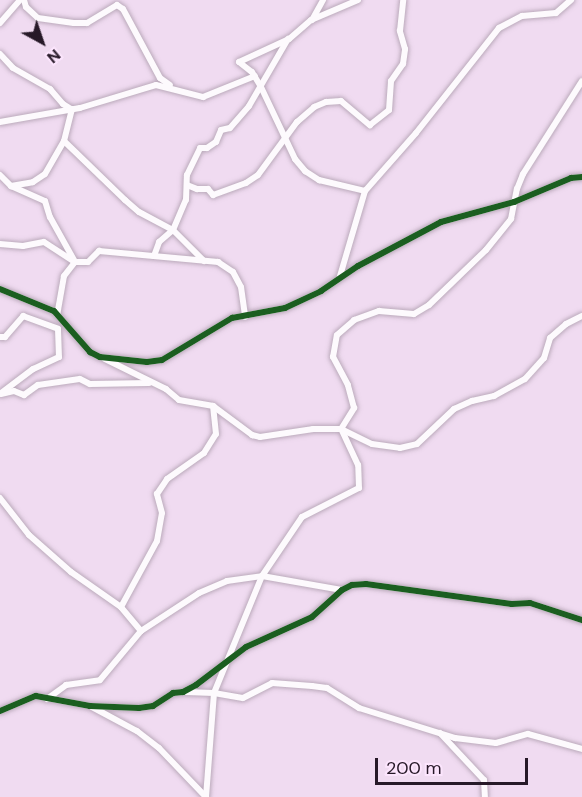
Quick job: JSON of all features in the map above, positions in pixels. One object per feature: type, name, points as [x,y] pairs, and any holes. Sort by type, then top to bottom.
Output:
[{"type":"street","points":[[0,22],[22,0],[38,18],[74,23],[87,23],[117,5],[123,9],[160,78],[173,87]]},
{"type":"street","points":[[312,21],[323,0]]},
{"type":"street","points":[[358,0],[312,21],[289,39],[239,62],[255,76],[286,136],[295,159],[305,171],[318,180],[365,191]]},
{"type":"street","points":[[187,185],[197,189],[208,189],[213,195],[258,176],[304,115],[327,102],[341,101],[370,124],[389,110],[390,81],[403,64],[405,49],[400,31],[403,0]]},
{"type":"street","points":[[340,277],[365,191],[416,133],[499,28],[522,16],[556,13],[571,0]]},
{"type":"street","points":[[154,256],[159,242],[173,230],[186,200],[187,175],[200,148],[207,148],[216,142],[221,130],[230,128],[261,87],[289,39]]},
{"type":"street","points":[[0,54],[13,68],[51,89],[63,104],[72,109]]},
{"type":"street","points":[[0,122],[72,109],[156,85],[173,87],[202,97],[255,76]]},
{"type":"street","points":[[342,429],[354,408],[348,385],[333,357],[338,335],[354,320],[379,311],[414,314],[429,304],[505,229],[511,219],[523,174],[582,81]]},
{"type":"street","points":[[11,186],[33,182],[45,174],[64,141],[72,109]]},
{"type":"street","points":[[64,141],[139,212],[173,230],[204,261]]},
{"type":"street","points":[[0,175],[11,186],[45,201],[50,217],[75,262]]},
{"type":"street","points":[[100,357],[147,362],[162,360],[221,324],[285,308],[321,291],[340,277],[441,222],[514,202],[571,178],[582,177]]},
{"type":"street","points":[[0,244],[23,246],[44,242],[75,262],[88,262],[99,251],[218,262],[232,272],[244,298],[244,317]]},
{"type":"street","points":[[57,314],[64,276],[75,262]]},
{"type":"street","points":[[0,289],[57,314],[90,352],[166,389],[179,400],[213,406],[252,435],[260,437],[313,429],[342,429],[372,444],[400,448],[417,444],[454,409],[472,401],[494,396],[525,379],[544,358],[550,338],[566,324],[582,316]]},
{"type":"street","points":[[0,337],[5,337],[23,316],[58,329],[58,357],[33,369],[0,394]]},
{"type":"street","points":[[0,394],[14,391],[24,395],[38,385],[80,379],[90,384],[152,383]]},
{"type":"street","points":[[121,607],[157,541],[162,513],[157,494],[167,479],[204,453],[216,434],[213,406]]},
{"type":"street","points":[[90,706],[137,731],[159,748],[206,797],[214,693],[262,576],[302,517],[359,488],[358,465],[342,429]]},
{"type":"street","points":[[0,498],[29,535],[71,572],[121,607],[141,631]]},
{"type":"street","points":[[47,699],[66,685],[100,680],[141,631],[199,593],[226,581],[262,576],[342,590]]},
{"type":"street","points":[[183,692],[246,647],[312,617],[342,590],[352,585],[366,584],[512,604],[530,603],[582,620]]},
{"type":"street","points":[[0,711],[36,696],[90,706],[139,708],[153,706],[173,693],[183,692],[214,693],[243,698],[272,683],[327,688],[359,708],[440,733],[486,744],[528,734],[582,749]]},
{"type":"street","points":[[440,733],[484,780],[485,797]]},
{"type":"cycle path","points":[[0,289],[54,311],[90,352],[100,357],[147,362],[162,360],[232,318],[285,308],[321,291],[358,266],[441,222],[514,202],[571,178],[582,177]]},
{"type":"cycle path","points":[[0,711],[36,696],[90,706],[139,708],[153,706],[173,693],[183,692],[196,685],[246,647],[312,617],[342,590],[352,585],[366,584],[512,604],[530,603],[582,620]]}]
